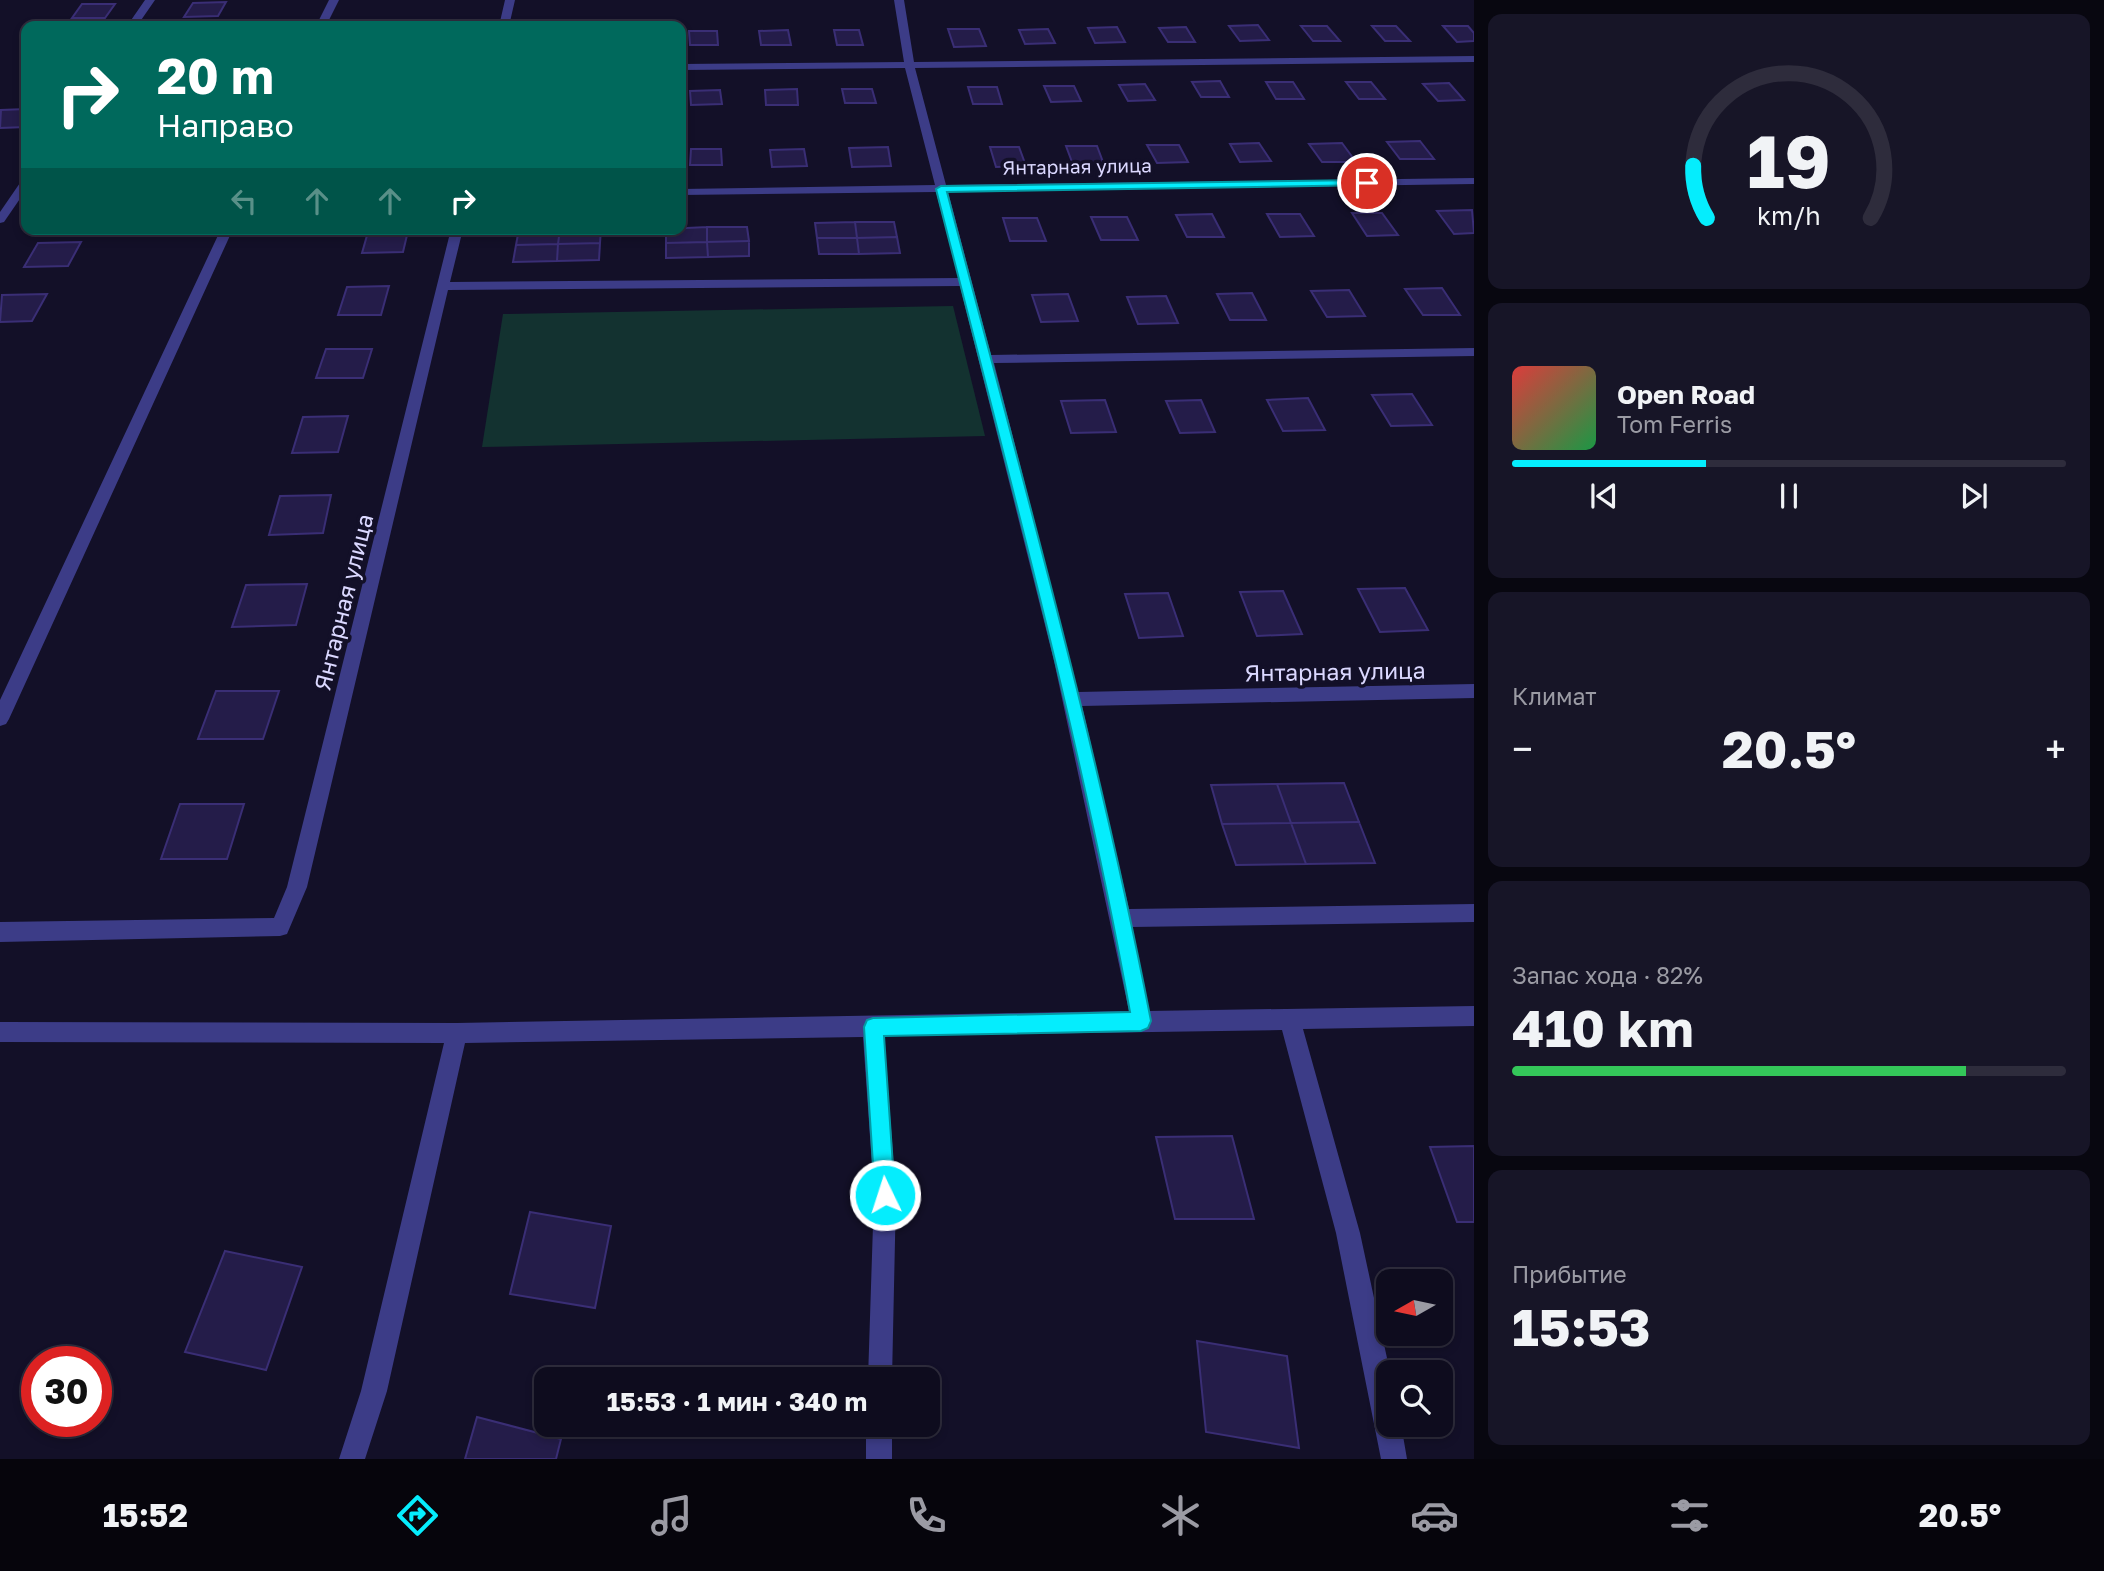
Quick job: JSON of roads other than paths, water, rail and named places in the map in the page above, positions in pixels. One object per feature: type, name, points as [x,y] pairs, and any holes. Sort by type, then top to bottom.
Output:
[{"type":"street","points":[[135,21],[150,0]]},
{"type":"street","points":[[324,21],[334,0]]},
{"type":"street","points":[[505,21],[510,0]]},
{"type":"street","points":[[899,0],[909,64],[1072,699],[1122,918],[1141,1021]]},
{"type":"street","points":[[686,67],[1474,59]]},
{"type":"street","name":"Янтарная улица","points":[[686,192],[1474,181]]},
{"type":"street","points":[[0,220],[21,189]]},
{"type":"street","points":[[0,719],[224,235]]},
{"type":"street","name":"Янтарная улица","points":[[0,932],[280,926],[298,887],[456,235]]},
{"type":"street","points":[[443,286],[965,282]]},
{"type":"street","points":[[985,359],[1474,352]]},
{"type":"street","name":"Янтарная улица","points":[[1072,699],[1474,691]]},
{"type":"street","points":[[1122,918],[1474,913]]},
{"type":"street","points":[[0,1032],[457,1033],[1474,1016]]},
{"type":"street","points":[[1289,1018],[1348,1233],[1376,1366]]},
{"type":"street","points":[[873,1027],[885,1195],[880,1367]]},
{"type":"street","points":[[352,1459],[374,1391],[457,1033]]},
{"type":"street","points":[[878,1459],[879,1437]]},
{"type":"street","points":[[1390,1437],[1394,1459]]}]
